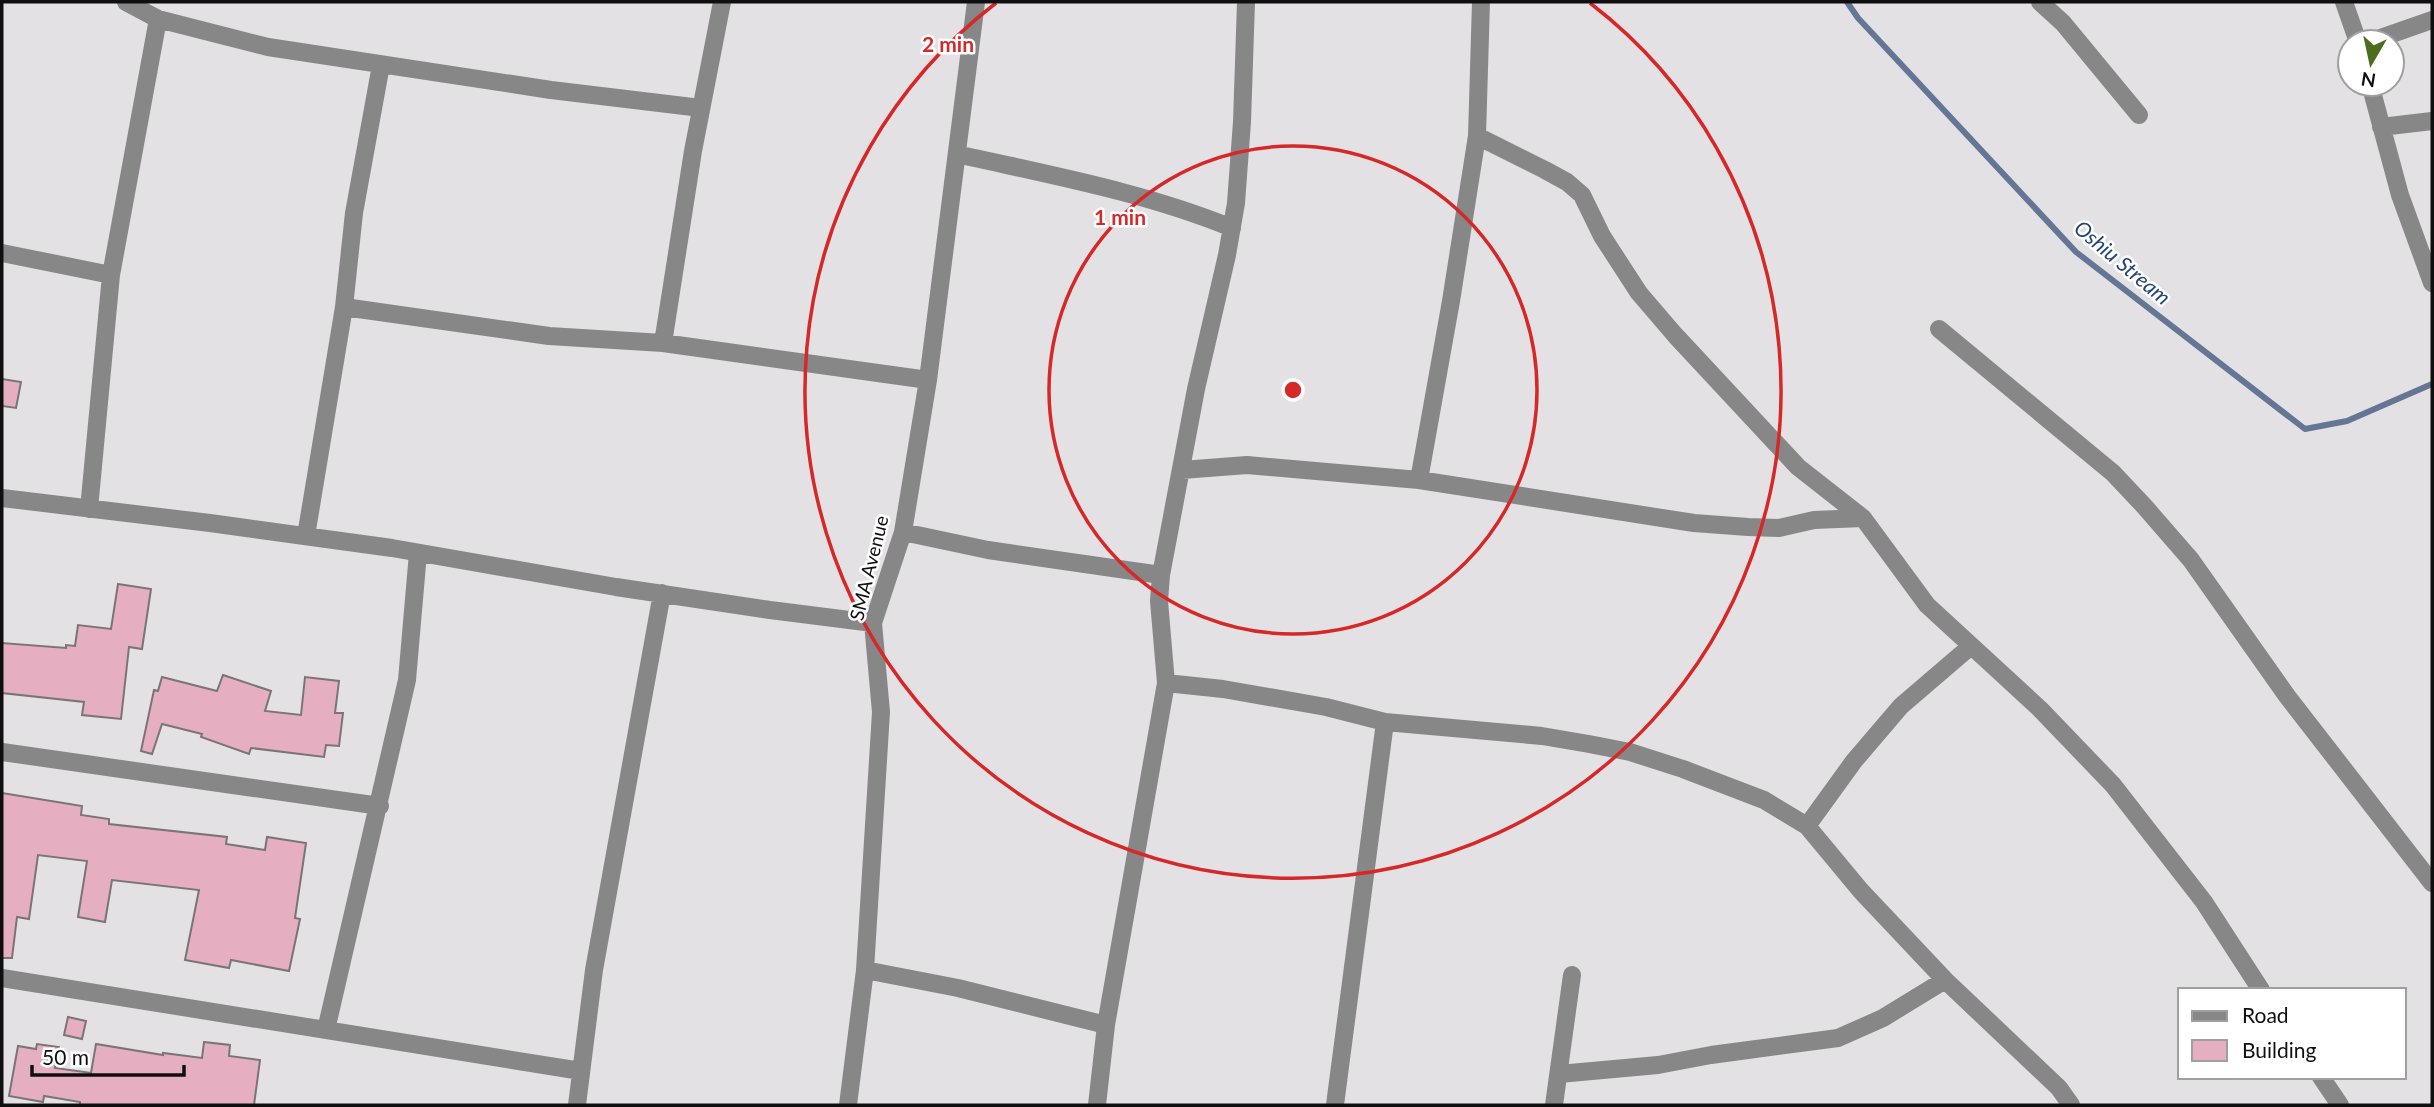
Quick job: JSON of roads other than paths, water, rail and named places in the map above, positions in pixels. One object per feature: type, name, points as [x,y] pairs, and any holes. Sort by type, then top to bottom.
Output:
[{"type":"street","points":[[126,2],[158,19],[268,47],[551,90],[701,108]]},
{"type":"street","points":[[663,343],[701,108],[722,2]]},
{"type":"street","name":"SMA Avenue","points":[[848,1105],[865,970],[881,712],[873,623],[903,532],[938,316],[976,2]]},
{"type":"street","points":[[1097,1105],[1106,1025],[1166,683],[1159,601],[1161,575],[1196,390],[1237,203],[1246,2]]},
{"type":"street","points":[[1419,480],[1477,136],[1481,2]]},
{"type":"street","points":[[2040,2],[2063,23],[2139,115]]},
{"type":"street","points":[[2344,2],[2353,28]]},
{"type":"street","points":[[89,509],[111,275],[158,19]]},
{"type":"street","points":[[2406,29],[2432,20]]},
{"type":"street","points":[[306,536],[344,307],[354,213],[381,65]]},
{"type":"street","points":[[2374,98],[2400,195],[2432,283]]},
{"type":"street","points":[[2381,127],[2432,121]]},
{"type":"street","points":[[1477,136],[1567,182],[1583,195],[1602,236],[1639,293],[1798,467],[1863,518],[1927,605],[2040,709],[2113,785],[2203,902],[2260,988]]},
{"type":"street","points":[[957,154],[1143,197],[1195,213],[1232,229]]},
{"type":"street","points":[[2,254],[111,275]]},
{"type":"street","points":[[344,307],[548,335],[663,343],[928,380]]},
{"type":"street","points":[[1939,328],[2113,473],[2145,507],[2191,560],[2287,696],[2432,883]]},
{"type":"street","points":[[1182,470],[1247,465],[1419,480],[1694,523],[1779,528],[1814,520],[1863,518]]},
{"type":"street","points":[[2,498],[306,536],[770,610],[873,623]]},
{"type":"street","points":[[903,532],[988,550],[1161,575]]},
{"type":"street","points":[[326,1030],[380,806],[407,680],[418,553]]},
{"type":"street","points":[[577,1105],[594,970],[662,593]]},
{"type":"street","points":[[1807,826],[1854,761],[1901,706],[1971,646]]},
{"type":"street","points":[[1166,683],[1223,689],[1326,707],[1385,722],[1542,736],[1630,752],[1764,800],[1807,826],[1861,891],[1945,979],[2059,1088],[2071,1105]]},
{"type":"street","points":[[1335,1105],[1385,722]]},
{"type":"street","points":[[2,752],[380,806]]},
{"type":"street","points":[[865,970],[958,988],[1106,1025]]},
{"type":"street","points":[[1554,1105],[1572,975]]},
{"type":"street","points":[[2,978],[581,1071]]},
{"type":"street","points":[[1559,1074],[1658,1065],[1838,1038],[1882,1018],[1945,979]]},
{"type":"street","points":[[2322,1079],[2340,1105]]},
{"type":"waterway","name":"Oshiu Stream","points":[[1847,2],[1858,18],[2076,252],[2305,429],[2347,421],[2432,384]]}]
